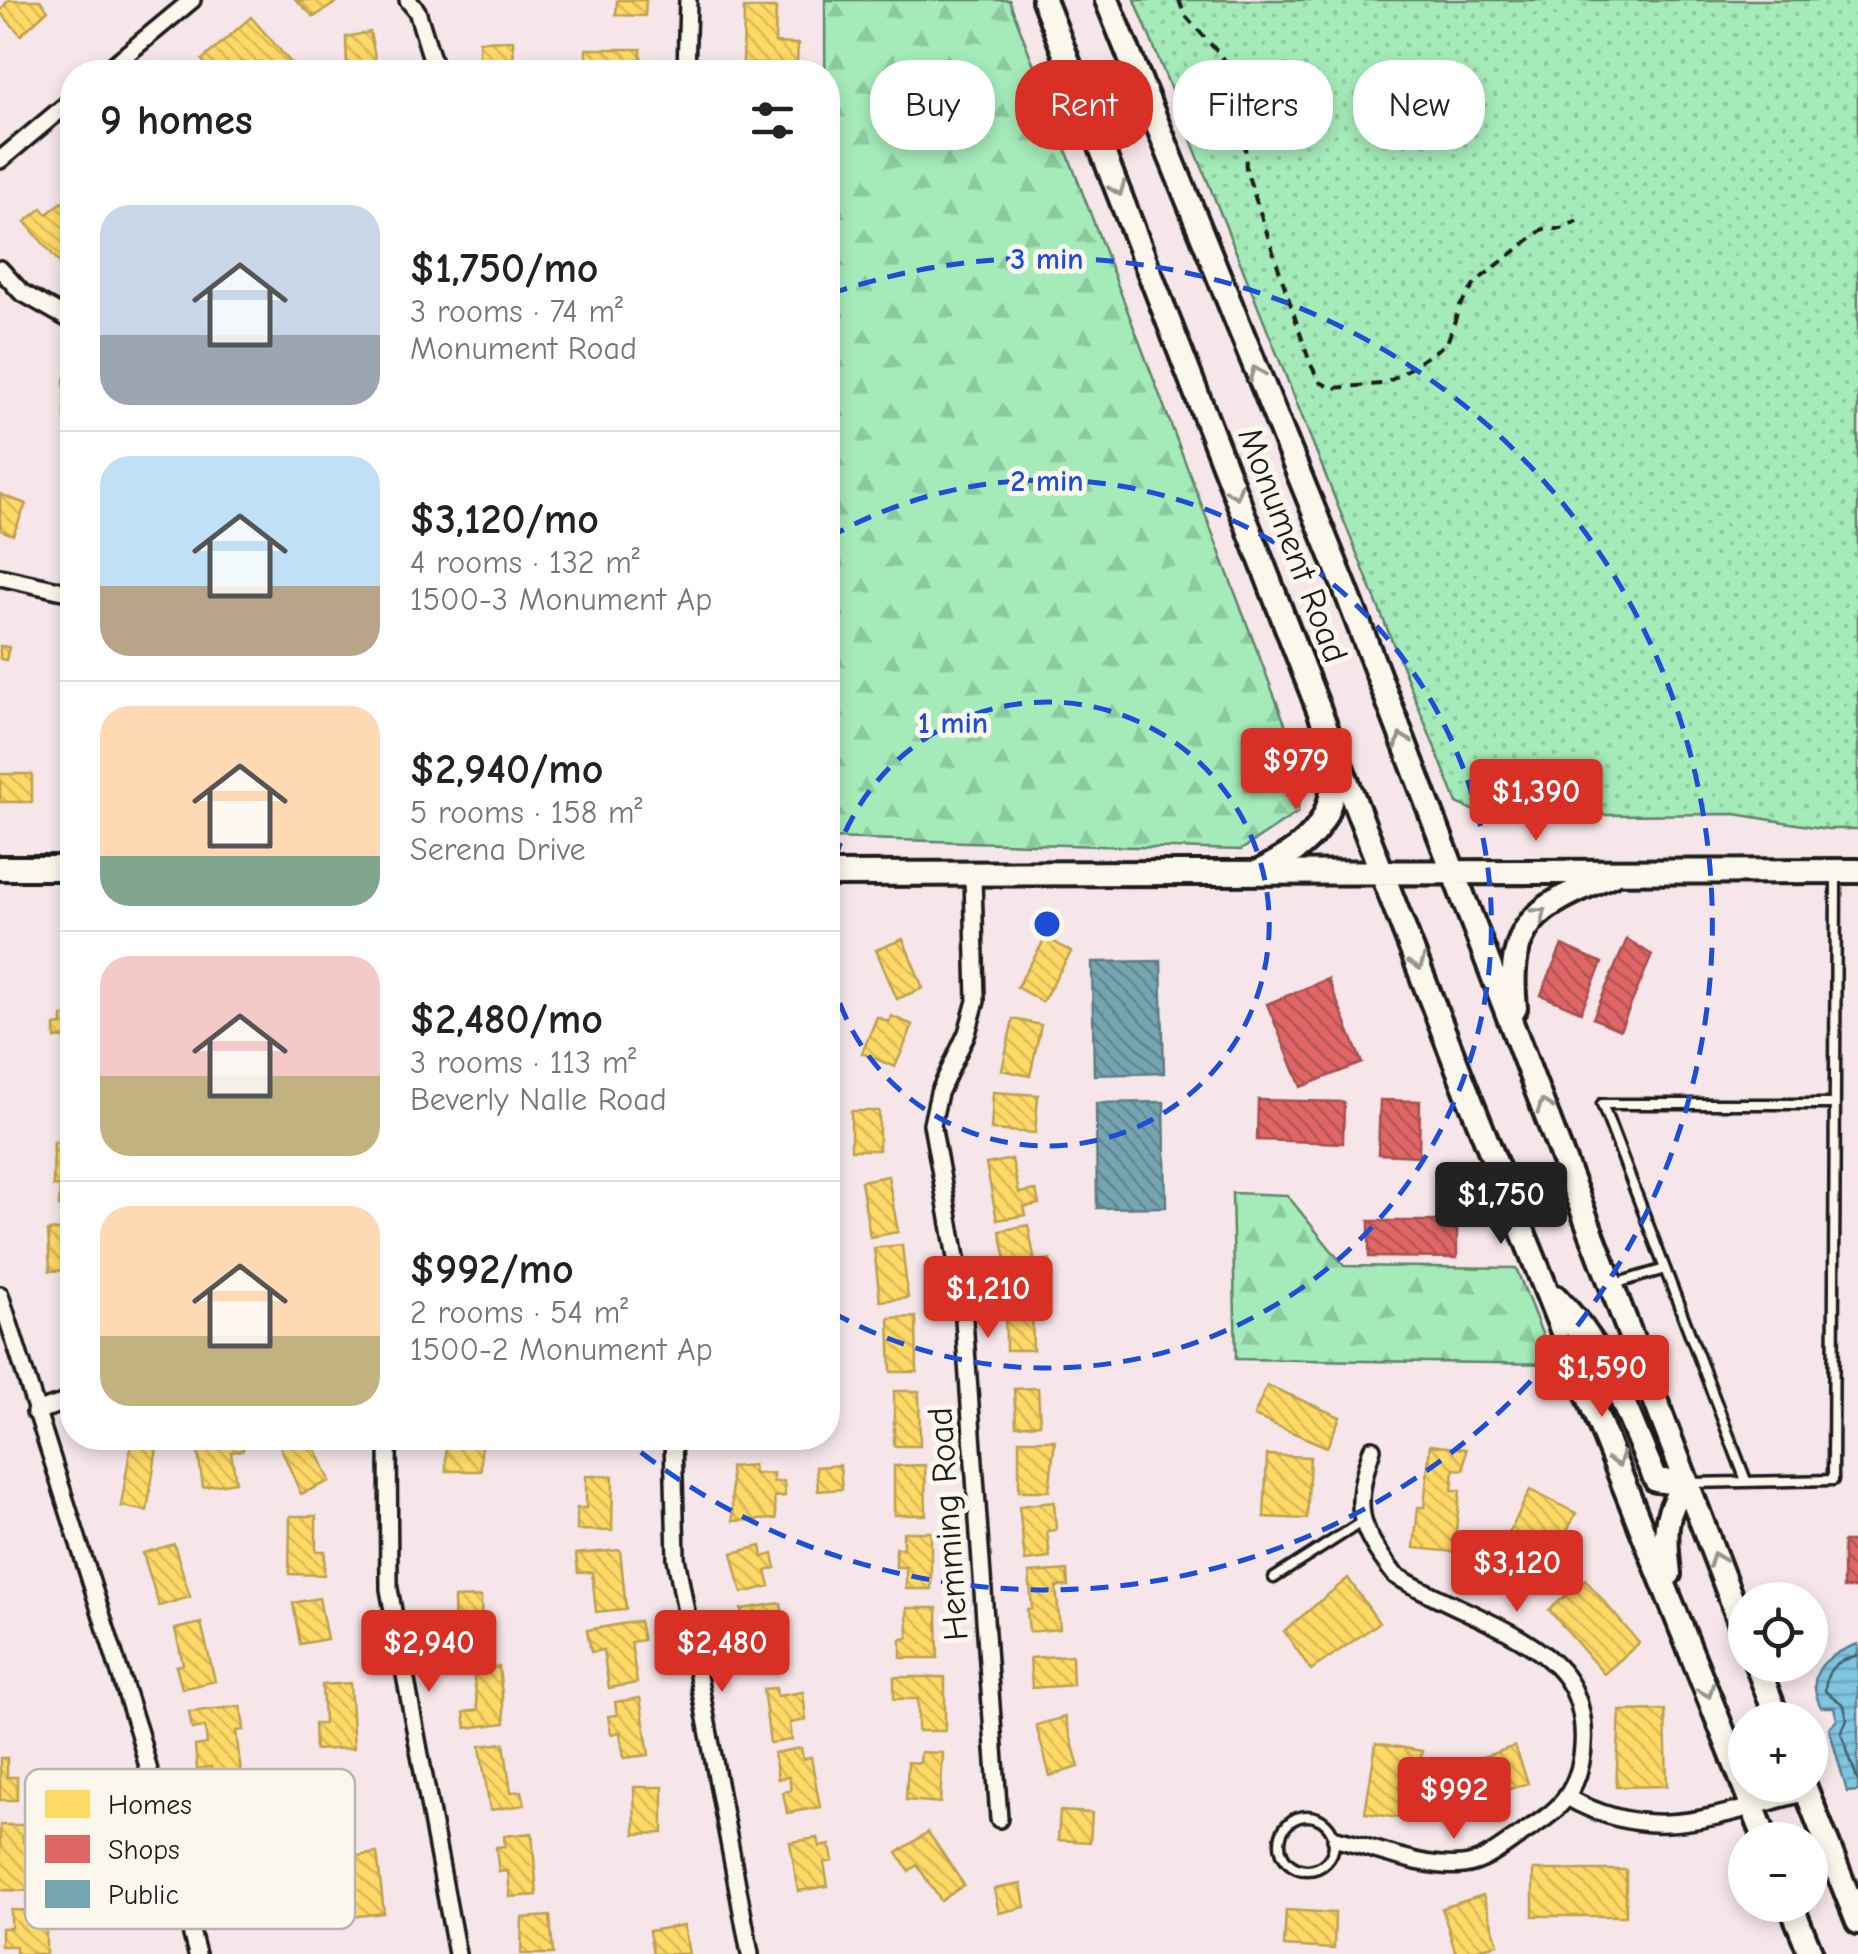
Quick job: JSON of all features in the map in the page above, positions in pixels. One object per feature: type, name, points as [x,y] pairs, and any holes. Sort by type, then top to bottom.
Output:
[{"type":"main road","name":"Monument Road","points":[[1044,0],[1382,872],[1759,1822]]},
{"type":"main road","name":"Monument Road","points":[[1107,0],[1345,588],[1728,1591]]},
{"type":"main road","points":[[1257,874],[1296,852],[1324,822],[1334,800],[1336,753]]},
{"type":"main road","points":[[0,868],[60,868]]},
{"type":"main road","points":[[1518,1037],[1512,976],[1516,945],[1524,929],[1559,898],[1621,871]]},
{"type":"main road","points":[[840,874],[1847,871]]},
{"type":"main road","points":[[1546,1287],[1580,1323],[1610,1368],[1656,1480],[1686,1484]]},
{"type":"main road","points":[[1671,1600],[1666,1520],[1672,1500],[1686,1484]]},
{"type":"main road","points":[[1811,1802],[1858,1922]]},
{"type":"main road","points":[[1799,1922],[1811,1954]]},
{"type":"street","points":[[120,60],[192,0]]},
{"type":"street","points":[[408,0],[417,10],[432,60]]},
{"type":"street","points":[[686,60],[688,0]]},
{"type":"street","points":[[0,160],[60,110]]},
{"type":"street","points":[[0,269],[21,292],[60,314]]},
{"type":"street","points":[[0,576],[60,590]]},
{"type":"street","name":"Hemming Road","points":[[973,876],[976,1001],[967,1033],[939,1093],[932,1124],[962,1291],[999,1819]]},
{"type":"street","points":[[0,1296],[148,1769]]},
{"type":"street","points":[[34,1412],[60,1404]]},
{"type":"street","points":[[1336,1839],[1434,1863],[1467,1865],[1502,1847],[1567,1797],[1581,1758],[1583,1727],[1566,1676],[1544,1655],[1395,1575],[1360,1523],[1358,1497],[1372,1449]]},
{"type":"street","points":[[388,1450],[389,1589],[457,1954]]},
{"type":"street","points":[[673,1450],[676,1558],[750,1954]]},
{"type":"street","points":[[1567,1797],[1590,1810],[1653,1826],[1761,1802]]},
{"type":"street","points":[[190,1929],[196,1954]]},
{"type":"lane","points":[[1686,1484],[1746,1478],[1833,1480],[1835,1104],[1847,871]]},
{"type":"lane","points":[[1746,1478],[1602,1104],[1835,1104]]},
{"type":"lane","points":[[1610,1285],[1665,1268]]},
{"type":"lane","points":[[1274,1578],[1360,1523]]},
{"type":"lane","points":[[1295,1816],[1325,1825],[1336,1839],[1320,1869],[1295,1869],[1282,1852],[1284,1830],[1295,1816]]},
{"type":"path","points":[[1179,0],[1184,14],[1230,66],[1244,113],[1246,170],[1310,363],[1320,382],[1332,388],[1382,384],[1447,342],[1460,306],[1477,281],[1543,229],[1561,229],[1577,221]]},
{"type":"green space","points":[[825,0],[1009,0],[1032,60],[1015,60],[1015,150],[1066,150],[1300,763],[1298,812],[1241,850],[840,838],[840,60],[825,60]]},
{"type":"green space","points":[[1135,0],[1858,0],[1858,829],[1827,829],[1735,814],[1485,816],[1457,803],[1195,150],[1333,150],[1333,60],[1173,60],[1173,95]]},
{"type":"green space","points":[[1232,1193],[1287,1195],[1344,1266],[1516,1268],[1554,1364],[1236,1359]]},
{"type":"water","points":[[1858,1644],[1858,1791],[1847,1792],[1829,1728],[1837,1720],[1834,1707],[1819,1702],[1816,1695],[1815,1682],[1828,1682],[1828,1660]]},
{"type":"building: Homes","points":[[8,0],[40,0],[48,10],[21,35],[0,12]]},
{"type":"building: Homes","points":[[296,0],[336,0],[337,2],[314,17]]},
{"type":"building: Homes","points":[[617,0],[646,0],[645,16],[616,15]]},
{"type":"building: Homes","points":[[744,8],[776,8],[775,43],[798,44],[797,60],[743,60]]},
{"type":"building: Homes","points":[[251,17],[289,60],[202,60]]},
{"type":"building: Homes","points":[[370,32],[376,60],[347,60],[346,37]]},
{"type":"building: Homes","points":[[513,40],[514,60],[479,60],[479,41]]},
{"type":"building: Homes","points":[[586,49],[641,49],[641,60],[586,60]]},
{"type":"building: Homes","points":[[60,204],[59,262],[25,222],[42,208],[47,214]]},
{"type":"building: Homes","points":[[0,494],[26,504],[13,535],[0,530]]},
{"type":"building: Homes","points":[[0,646],[9,647],[6,660],[0,659]]},
{"type":"building: Homes","points":[[0,774],[32,774],[32,802],[0,802]]},
{"type":"building: Homes","points":[[1046,937],[1071,952],[1042,1002],[1017,987]]},
{"type":"building: Homes","points":[[903,939],[923,988],[897,999],[876,950]]},
{"type":"building: Homes","points":[[891,1016],[913,1025],[895,1067],[862,1053],[877,1017],[889,1022]]},
{"type":"building: Homes","points":[[1013,1019],[1041,1025],[1030,1076],[1002,1070]]},
{"type":"building: Homes","points":[[993,1092],[1038,1095],[1035,1133],[991,1130]]},
{"type":"building: Homes","points":[[851,1111],[879,1111],[879,1150],[851,1150]]},
{"type":"building: Homes","points":[[54,1142],[60,1142],[60,1187],[53,1186]]},
{"type":"building: Homes","points":[[1012,1159],[1019,1193],[1036,1190],[1039,1204],[1024,1207],[1026,1215],[997,1220],[986,1164]]},
{"type":"building: Homes","points":[[888,1176],[898,1232],[870,1237],[861,1181]]},
{"type":"building: Homes","points":[[1028,1225],[1035,1262],[1050,1259],[1052,1275],[1011,1283],[1000,1231]]},
{"type":"building: Homes","points":[[60,1230],[60,1271],[50,1271],[48,1231]]},
{"type":"building: Homes","points":[[902,1245],[908,1298],[880,1301],[874,1248]]},
{"type":"building: Homes","points":[[1032,1300],[1033,1350],[1006,1350],[1005,1301]]},
{"type":"building: Homes","points":[[916,1317],[917,1372],[891,1372],[889,1318]]},
{"type":"building: Homes","points":[[1267,1385],[1340,1417],[1327,1447],[1254,1416]]},
{"type":"building: Homes","points":[[1038,1388],[1040,1424],[1016,1426],[1014,1389]]},
{"type":"building: Homes","points":[[894,1391],[919,1391],[920,1446],[894,1446]]},
{"type":"building: Homes","points":[[1019,1440],[1055,1440],[1049,1491],[1019,1491]]},
{"type":"building: Homes","points":[[1430,1445],[1466,1449],[1464,1470],[1454,1469],[1452,1490],[1460,1490],[1454,1552],[1414,1548],[1418,1507],[1424,1507]]},
{"type":"building: Homes","points":[[130,1450],[157,1450],[147,1511],[121,1506]]},
{"type":"building: Homes","points":[[198,1450],[243,1450],[231,1452],[236,1482],[203,1487]]},
{"type":"building: Homes","points":[[282,1450],[316,1450],[330,1481],[301,1494]]},
{"type":"building: Homes","points":[[446,1450],[481,1450],[481,1471],[446,1471]]},
{"type":"building: Homes","points":[[1267,1455],[1310,1457],[1307,1519],[1264,1517]]},
{"type":"building: Homes","points":[[753,1465],[754,1474],[773,1473],[773,1482],[784,1481],[785,1496],[774,1497],[776,1519],[733,1521],[730,1467]]},
{"type":"building: Homes","points":[[840,1465],[842,1489],[818,1491],[816,1467]]},
{"type":"building: Homes","points":[[925,1465],[926,1515],[894,1515],[894,1466]]},
{"type":"building: Homes","points":[[586,1476],[613,1476],[612,1531],[577,1530],[577,1508],[586,1508]]},
{"type":"building: Homes","points":[[1530,1490],[1576,1513],[1561,1543],[1554,1540],[1528,1592],[1490,1573]]},
{"type":"building: Homes","points":[[1054,1502],[1056,1530],[1047,1531],[1050,1558],[1025,1561],[1019,1506]]},
{"type":"building: Homes","points":[[290,1516],[316,1516],[316,1551],[325,1551],[324,1575],[289,1574]]},
{"type":"building: Homes","points":[[903,1532],[931,1532],[931,1589],[906,1589],[906,1567],[896,1567],[896,1548],[903,1548]]},
{"type":"building: Homes","points":[[174,1544],[190,1597],[159,1606],[143,1553]]},
{"type":"building: Homes","points":[[761,1546],[763,1557],[773,1554],[776,1568],[766,1571],[770,1586],[742,1593],[732,1553]]},
{"type":"building: Homes","points":[[620,1550],[626,1609],[596,1612],[592,1572],[578,1573],[576,1554]]},
{"type":"building: Homes","points":[[1067,1570],[1068,1586],[1056,1587],[1060,1629],[1029,1632],[1029,1573]]},
{"type":"building: Homes","points":[[1348,1578],[1379,1623],[1311,1670],[1284,1631]]},
{"type":"building: Homes","points":[[1585,1579],[1639,1643],[1604,1674],[1549,1610]]},
{"type":"building: Homes","points":[[481,1597],[482,1640],[455,1641],[454,1598]]},
{"type":"building: Homes","points":[[319,1598],[327,1639],[300,1644],[293,1603]]},
{"type":"building: Homes","points":[[781,1603],[789,1658],[755,1663],[751,1640],[759,1639],[757,1628],[745,1630],[741,1609]]},
{"type":"building: Homes","points":[[907,1608],[937,1608],[938,1658],[901,1658],[901,1639],[908,1638]]},
{"type":"building: Homes","points":[[639,1621],[643,1640],[631,1642],[637,1683],[609,1688],[603,1650],[591,1652],[587,1630]]},
{"type":"building: Homes","points":[[201,1623],[215,1681],[182,1689],[176,1666],[183,1664],[175,1629]]},
{"type":"building: Homes","points":[[1072,1655],[1073,1685],[1032,1688],[1030,1658]]},
{"type":"building: Homes","points":[[499,1667],[505,1723],[466,1728],[464,1712],[478,1710],[473,1671]]},
{"type":"building: Homes","points":[[894,1677],[945,1677],[945,1731],[918,1731],[918,1699],[894,1699]]},
{"type":"building: Homes","points":[[350,1683],[354,1748],[315,1750],[314,1724],[324,1724],[322,1685]]},
{"type":"building: Homes","points":[[776,1688],[777,1696],[803,1692],[806,1720],[790,1723],[792,1740],[770,1743],[763,1689]]},
{"type":"building: Homes","points":[[640,1698],[649,1755],[624,1758],[620,1732],[611,1734],[608,1716],[617,1715],[615,1702]]},
{"type":"building: Homes","points":[[241,1706],[244,1730],[236,1731],[241,1769],[197,1769],[195,1746],[207,1744],[205,1727],[192,1729],[189,1712]]},
{"type":"building: Homes","points":[[1665,1710],[1667,1786],[1616,1787],[1620,1711]]},
{"type":"building: Homes","points":[[1065,1717],[1079,1767],[1050,1776],[1036,1725]]},
{"type":"building: Homes","points":[[504,1743],[511,1792],[522,1791],[525,1805],[490,1810],[480,1746]]},
{"type":"building: Homes","points":[[1376,1743],[1422,1751],[1411,1820],[1365,1813]]},
{"type":"building: Homes","points":[[1515,1746],[1528,1783],[1465,1804],[1453,1767]]},
{"type":"building: Homes","points":[[801,1748],[803,1759],[811,1757],[820,1807],[787,1813],[783,1792],[791,1790],[789,1777],[778,1779],[774,1753]]},
{"type":"building: Homes","points":[[921,1752],[943,1753],[940,1803],[906,1800],[908,1762],[920,1763]]},
{"type":"building: Homes","points":[[0,1758],[7,1758],[7,1777],[17,1777],[17,1800],[0,1800]]},
{"type":"building: Homes","points":[[634,1787],[663,1787],[663,1833],[635,1834]]},
{"type":"building: Homes","points":[[1060,1811],[1092,1813],[1090,1842],[1058,1840]]},
{"type":"building: Homes","points":[[0,1825],[24,1825],[25,1891],[0,1890]]},
{"type":"building: Homes","points":[[928,1832],[964,1885],[941,1901],[917,1865],[909,1871],[897,1853]]},
{"type":"building: Homes","points":[[532,1833],[537,1895],[510,1897],[508,1871],[499,1872],[496,1847],[505,1846],[504,1836]]},
{"type":"building: Homes","points":[[818,1838],[820,1847],[830,1845],[833,1861],[824,1863],[828,1886],[798,1891],[790,1842]]},
{"type":"building: Homes","points":[[377,1853],[384,1913],[355,1916],[355,1856]]},
{"type":"building: Homes","points":[[1533,1870],[1626,1870],[1626,1916],[1533,1916]]},
{"type":"building: Homes","points":[[1021,1884],[1025,1907],[999,1913],[994,1889]]},
{"type":"building: Homes","points":[[1483,1895],[1498,1944],[1456,1954],[1442,1908]]},
{"type":"building: Homes","points":[[11,1910],[25,1910],[25,1929],[46,1929],[46,1954],[16,1954],[16,1946],[1,1946],[1,1928],[11,1928]]},
{"type":"building: Homes","points":[[1286,1910],[1335,1913],[1334,1949],[1284,1946]]},
{"type":"building: Homes","points":[[550,1916],[553,1954],[521,1954],[522,1918]]},
{"type":"building: Homes","points":[[684,1925],[689,1954],[653,1954],[649,1931]]},
{"type":"building: Shops","points":[[1627,939],[1652,955],[1620,1030],[1593,1018]]},
{"type":"building: Shops","points":[[1562,945],[1602,963],[1581,1012],[1541,995]]},
{"type":"building: Shops","points":[[1328,979],[1362,1063],[1301,1087],[1267,1004]]},
{"type":"building: Shops","points":[[1258,1100],[1344,1102],[1343,1143],[1257,1140]]},
{"type":"building: Shops","points":[[1380,1100],[1420,1101],[1419,1156],[1378,1154]]},
{"type":"building: Shops","points":[[1369,1221],[1457,1221],[1457,1258],[1369,1257]]},
{"type":"building: Shops","points":[[1843,1542],[1858,1542],[1858,1588],[1843,1588]]},
{"type":"building: Public","points":[[1161,961],[1164,1073],[1094,1075],[1092,962]]},
{"type":"building: Public","points":[[1164,1102],[1166,1207],[1097,1208],[1096,1103]]}]
